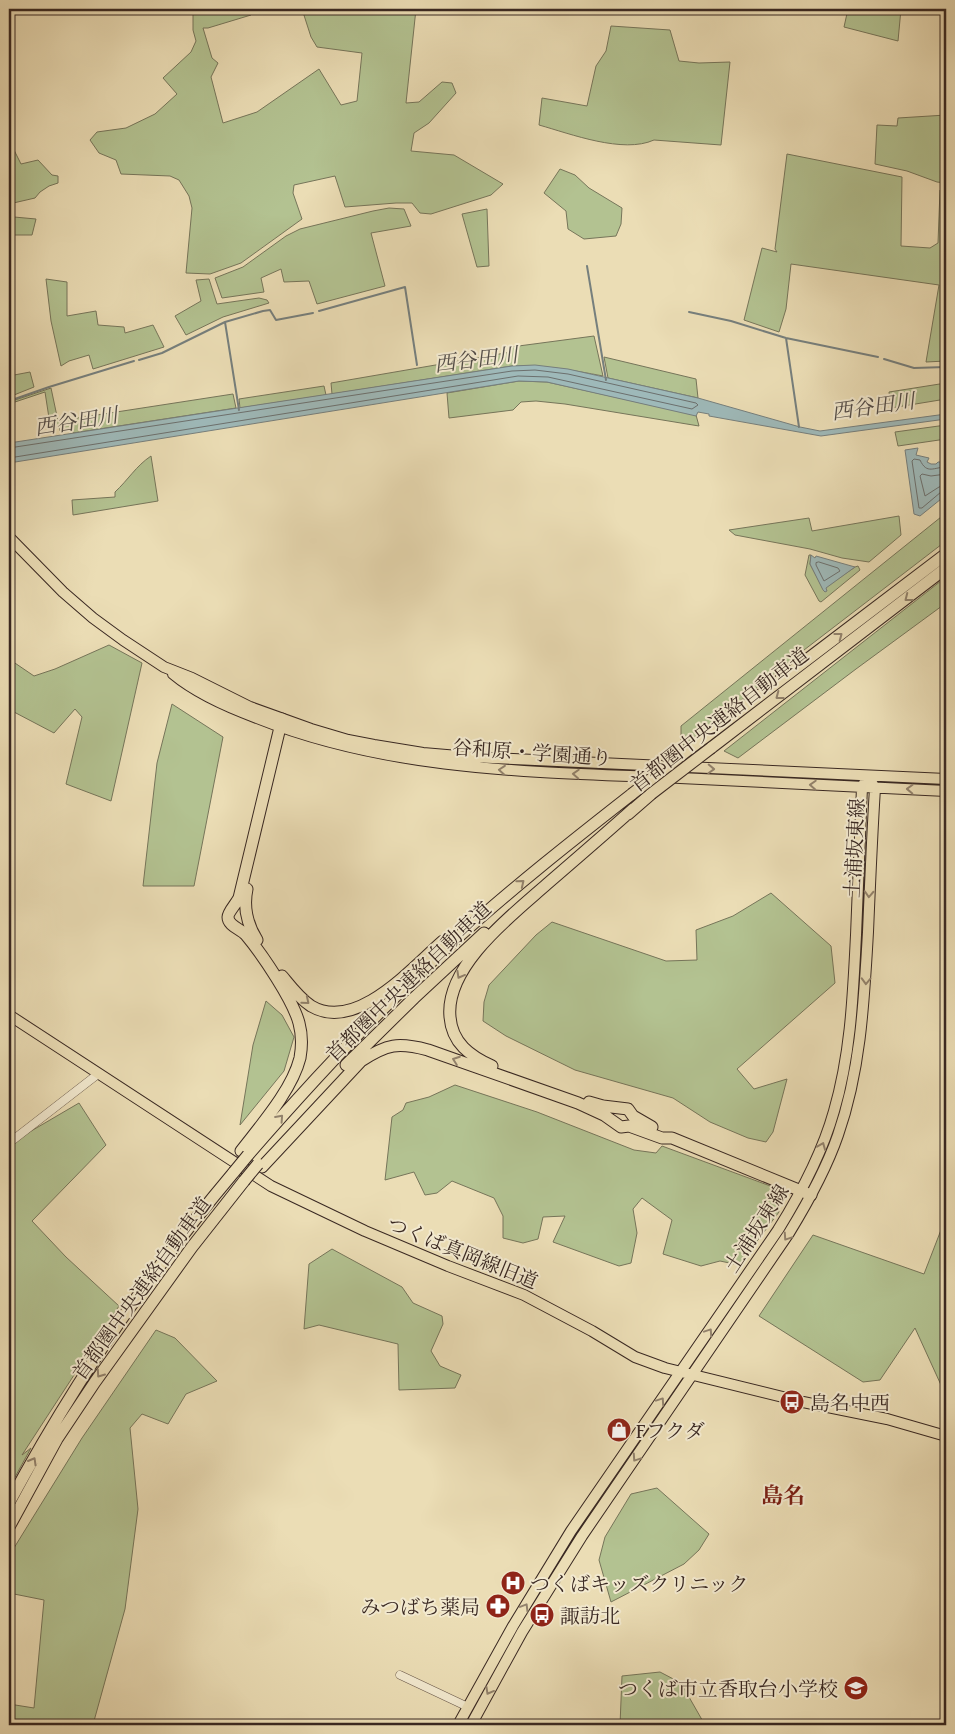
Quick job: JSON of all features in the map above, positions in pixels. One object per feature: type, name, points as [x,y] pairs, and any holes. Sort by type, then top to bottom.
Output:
[{"type":"highway","name":"首都圏中央連絡自動車道","points":[[9,1503],[53,1426],[105,1344],[232,1169],[387,1004],[454,940],[632,794],[946,554]]},
{"type":"highway","name":"首都圏中央連絡自動車道","points":[[9,1528],[57,1440],[150,1304],[192,1247],[308,1106],[363,1047],[477,939],[651,794],[946,568]]},
{"type":"highway","points":[[245,1153],[287,1089],[300,1058],[302,1045],[299,1023],[283,990],[246,935],[231,924],[228,918],[229,912],[234,908],[239,898],[281,723]]},
{"type":"highway","points":[[633,809],[534,896],[483,944],[468,961],[457,978],[452,992],[449,1009],[452,1030],[463,1049],[482,1061],[519,1078],[580,1100],[628,1109],[633,1116],[645,1124],[665,1132],[672,1138],[806,1193]]},
{"type":"highway","points":[[254,840],[245,903],[249,926],[278,971],[294,990],[313,1007],[334,1013],[358,1008],[373,999],[389,988],[454,932],[501,900]]},
{"type":"highway","points":[[260,1166],[361,1061],[375,1052],[391,1046],[408,1045],[428,1050],[578,1103],[604,1115],[621,1127],[629,1126],[662,1138],[672,1138]]},
{"type":"main road","name":"谷和原・学園通り","points":[[9,537],[63,592],[93,618],[164,667],[187,686],[241,712],[281,723],[348,740],[432,754],[540,762],[946,779]]},
{"type":"main road","name":"谷和原・学園通り","points":[[281,723],[312,738],[392,757],[507,771],[946,791]]},
{"type":"main road","name":"土浦坂東線","points":[[470,1725],[508,1656],[582,1536],[790,1234],[834,1112],[850,1038],[854,988],[862,787],[868,776]]},
{"type":"main road","name":"土浦坂東線","points":[[458,1725],[513,1626],[566,1539],[778,1230],[806,1193],[839,1134],[858,1062],[865,990],[874,788],[868,776]]},
{"type":"main road","name":"つくば真岡線旧道","points":[[9,1015],[271,1186],[420,1254],[524,1295],[636,1357],[681,1372],[803,1402],[887,1419],[946,1436]]},
{"type":"street","points":[[9,1143],[98,1074]]},
{"type":"street","points":[[400,1675],[468,1707]]},
{"type":"green space","points":[[193,9],[250,9],[251,15],[203,28],[212,58],[218,63],[211,77],[223,123],[257,112],[319,69],[341,105],[357,101],[362,53],[317,47],[311,37],[302,9],[416,9],[406,103],[419,102],[442,82],[452,83],[456,93],[429,123],[414,133],[411,151],[454,155],[503,184],[491,195],[431,214],[420,213],[412,203],[345,207],[335,176],[294,185],[293,193],[302,219],[241,263],[210,274],[186,273],[192,208],[189,196],[179,180],[170,176],[121,174],[116,160],[99,153],[90,140],[97,132],[126,128],[155,114],[177,94],[163,78],[191,52],[196,41],[193,30]]},
{"type":"green space","points":[[848,9],[901,9],[898,41],[844,27]]},
{"type":"green space","points":[[611,26],[670,30],[679,61],[699,63],[730,62],[721,145],[654,140],[641,144],[612,144],[539,125],[542,98],[587,106],[596,66],[606,51]]},
{"type":"green space","points":[[946,115],[946,183],[937,182],[907,171],[875,164],[877,125],[897,126],[898,118]]},
{"type":"green space","points":[[9,140],[21,164],[38,160],[52,175],[58,176],[58,183],[49,186],[35,198],[9,204]]},
{"type":"green space","points":[[787,154],[902,177],[901,246],[930,248],[938,243],[940,190],[946,191],[946,361],[926,362],[939,285],[791,264],[786,309],[779,332],[744,320],[762,248],[777,252],[775,249]]},
{"type":"green space","points":[[560,169],[575,175],[589,188],[622,208],[621,224],[616,236],[584,239],[568,229],[566,211],[544,193]]},
{"type":"green space","points":[[389,208],[404,209],[411,226],[371,233],[385,286],[317,304],[309,281],[284,282],[281,269],[261,278],[264,292],[222,298],[215,278],[243,267],[286,236],[300,229]]},
{"type":"green space","points":[[487,209],[489,266],[477,267],[462,214]]},
{"type":"green space","points":[[14,217],[36,219],[32,235],[9,235]]},
{"type":"green space","points":[[10,257],[12,305],[9,305]]},
{"type":"green space","points":[[46,279],[67,282],[67,316],[96,311],[98,325],[124,327],[125,333],[153,325],[164,347],[93,369],[89,355],[69,361],[61,366],[51,321]]},
{"type":"green space","points":[[209,279],[217,304],[259,298],[267,300],[269,303],[223,317],[186,335],[175,316],[201,301],[196,280]]},
{"type":"green space","points":[[594,336],[603,376],[558,368],[512,366],[332,394],[331,383],[511,352],[511,347]]},
{"type":"green space","points":[[604,357],[696,379],[698,398],[608,378]]},
{"type":"green space","points":[[30,372],[34,387],[9,397],[9,376]]},
{"type":"green space","points":[[519,381],[547,382],[696,415],[699,426],[536,401],[521,402],[513,410],[449,418],[447,393]]},
{"type":"green space","points":[[946,383],[946,399],[891,408],[889,392]]},
{"type":"green space","points":[[324,386],[326,395],[240,408],[239,399]]},
{"type":"green space","points":[[51,388],[58,421],[233,394],[236,408],[73,433],[72,430],[60,431],[59,427],[53,428],[49,418],[45,392],[9,404],[9,402]]},
{"type":"green space","points":[[946,425],[946,439],[898,446],[895,432]]},
{"type":"green space","points":[[151,456],[158,501],[73,515],[72,500],[115,497],[115,492]]},
{"type":"green space","points":[[946,513],[946,541],[804,650],[684,746],[681,740],[681,726]]},
{"type":"green space","points":[[899,516],[901,535],[869,562],[735,535],[729,530],[809,518],[812,531]]},
{"type":"green space","points":[[809,555],[811,555],[810,564],[823,589],[855,567],[858,566],[860,570],[821,602],[805,575]]},
{"type":"green space","points":[[946,577],[946,603],[738,758],[724,751]]},
{"type":"green space","points":[[109,645],[142,663],[111,801],[66,784],[82,717],[75,709],[54,733],[14,712],[9,726],[9,659],[34,676],[55,669]]},
{"type":"green space","points":[[172,704],[223,737],[194,886],[143,886],[157,763]]},
{"type":"green space","points":[[771,893],[831,946],[835,983],[737,1069],[754,1089],[787,1079],[773,1132],[766,1142],[748,1138],[710,1122],[673,1098],[575,1070],[506,1036],[483,1021],[484,1002],[489,985],[536,935],[552,922],[666,961],[697,960],[696,930],[733,916]]},
{"type":"green space","points":[[266,1001],[282,1015],[294,1037],[284,1071],[240,1125],[253,1045]]},
{"type":"green space","points":[[455,1085],[537,1112],[634,1150],[656,1153],[662,1146],[773,1187],[779,1212],[739,1265],[720,1261],[701,1266],[663,1254],[672,1220],[642,1198],[633,1209],[637,1233],[631,1263],[619,1266],[553,1242],[565,1216],[543,1217],[538,1239],[523,1243],[503,1238],[503,1216],[494,1198],[452,1181],[437,1193],[425,1195],[414,1172],[385,1180],[392,1117],[403,1110],[406,1103],[429,1097]]},
{"type":"green space","points":[[79,1103],[106,1145],[32,1221],[66,1257],[119,1306],[22,1455],[31,1448],[9,1488],[9,1144]]},
{"type":"green space","points":[[946,1217],[946,1385],[941,1385],[915,1328],[880,1380],[863,1382],[759,1316],[813,1235],[924,1274]]},
{"type":"green space","points":[[332,1249],[402,1287],[413,1303],[442,1316],[443,1324],[431,1351],[440,1366],[461,1375],[455,1388],[399,1390],[398,1344],[319,1325],[304,1329],[309,1264]]},
{"type":"green space","points":[[156,1330],[175,1338],[217,1381],[186,1394],[168,1424],[142,1414],[130,1428],[138,1509],[125,1609],[94,1721],[91,1725],[9,1725],[9,1704],[34,1708],[44,1600],[9,1593],[9,1556],[82,1438]]},
{"type":"green space","points":[[657,1488],[709,1534],[699,1550],[684,1564],[611,1602],[599,1560],[605,1537],[631,1494]]},
{"type":"green space","points":[[660,1672],[681,1683],[705,1725],[620,1725],[622,1676]]},
{"type":"water","points":[[535,365],[568,369],[698,398],[820,431],[946,414],[946,419],[821,436],[709,416],[709,414],[698,412],[696,416],[547,382],[519,381],[9,463],[9,443],[512,366]]},
{"type":"water","points":[[918,448],[916,455],[929,458],[927,462],[931,464],[946,462],[946,495],[920,516],[914,514],[905,450]]},
{"type":"water","points":[[811,555],[815,558],[816,556],[855,567],[826,588],[827,591],[825,592],[810,564]]},
{"type":"waterway","points":[[587,266],[606,380]]},
{"type":"waterway","points":[[319,311],[405,287],[417,365]]},
{"type":"waterway","points":[[139,360],[162,353],[225,322],[263,311],[270,310],[276,320],[313,313]]},
{"type":"waterway","points":[[689,312],[731,321],[786,338],[878,357]]},
{"type":"waterway","points":[[225,322],[239,410]]},
{"type":"waterway","points":[[786,338],[799,427]]},
{"type":"waterway","points":[[884,359],[914,368],[946,367]]},
{"type":"waterway","points":[[9,401],[134,361]]},
{"type":"place","name":"島名中西","points":[[792,1402]]},
{"type":"place","name":"Fフクダ","points":[[619,1430]]},
{"type":"place","name":"つくばキッズクリニック","points":[[513,1583]]},
{"type":"place","name":"みつばち薬局","points":[[498,1606]]},
{"type":"place","name":"諏訪北","points":[[542,1615]]},
{"type":"place","name":"つくば市立香取台小学校","points":[[856,1688]]},
{"type":"district","name":"島名","points":[[783,1495]]},
{"type":"water label","name":"西谷田川","points":[[476,359]]},
{"type":"water label","name":"西谷田川","points":[[873,406]]},
{"type":"water label","name":"西谷田川","points":[[76,421]]}]
